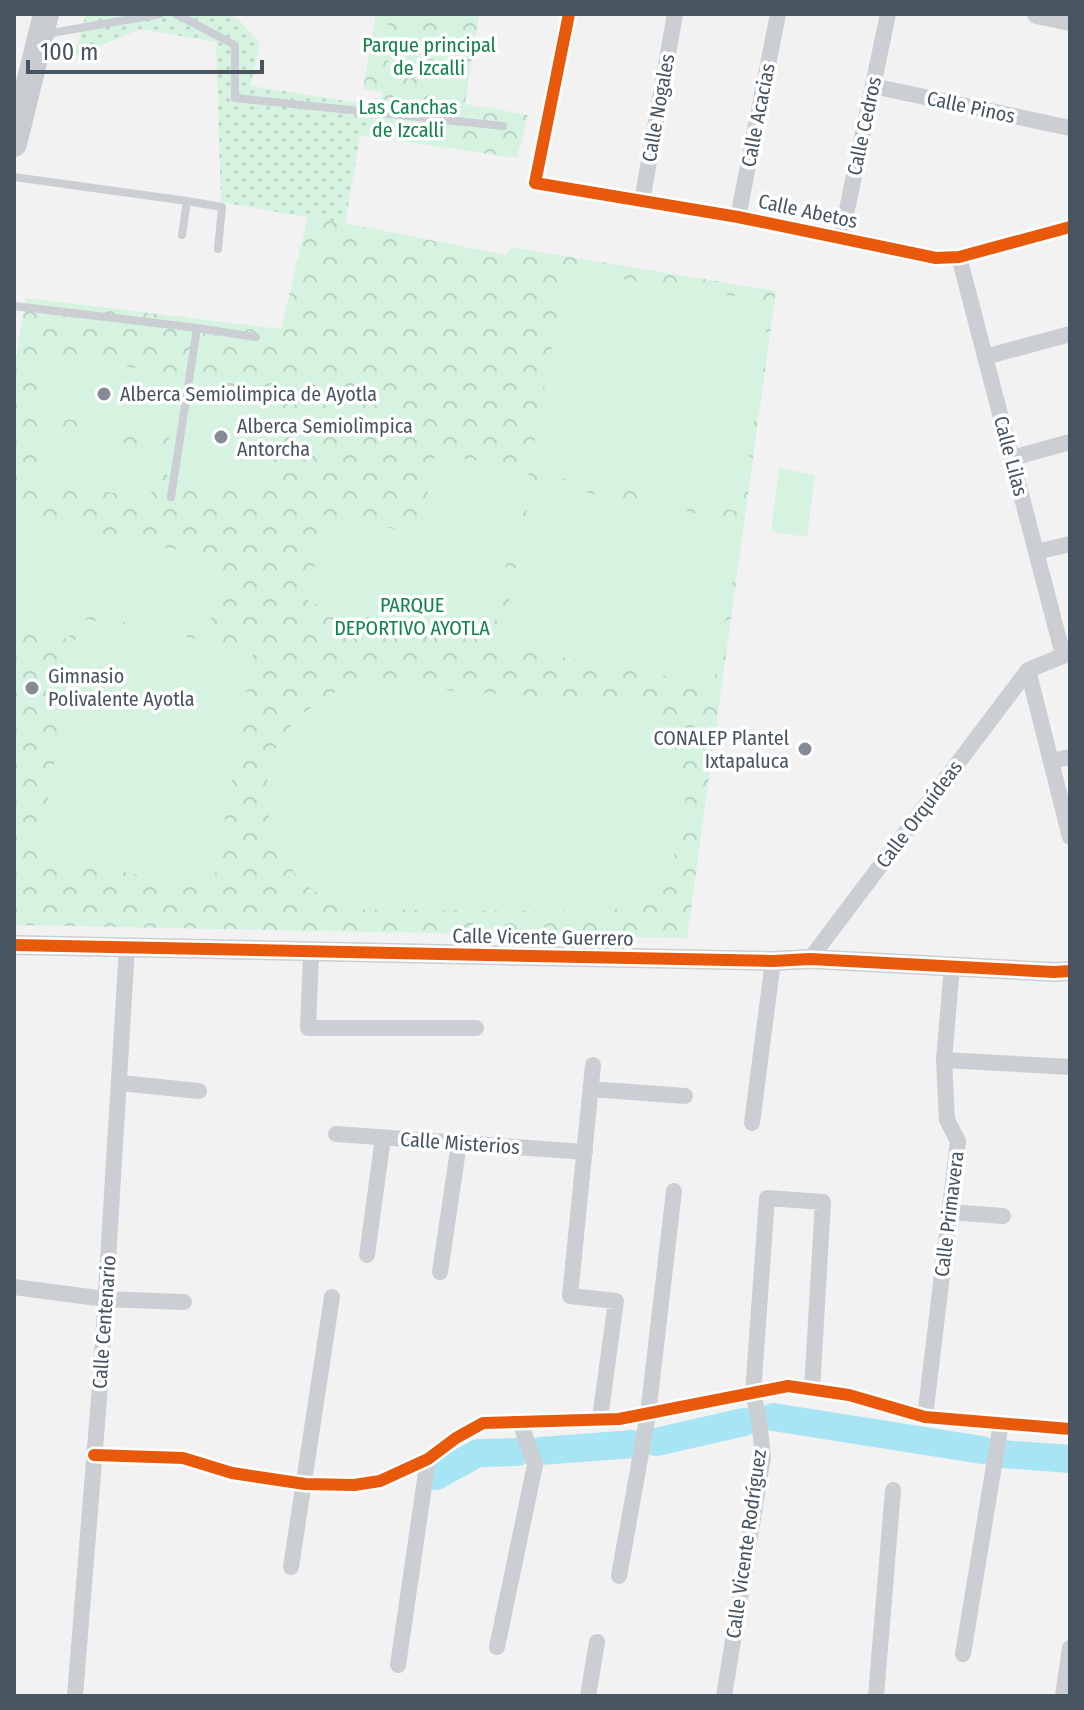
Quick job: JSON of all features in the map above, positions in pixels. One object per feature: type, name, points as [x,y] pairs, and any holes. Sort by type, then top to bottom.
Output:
[{"type":"main road","points":[[14,144],[44,24]]},
{"type":"street","name":"Calle Abetos","points":[[569,14],[535,183],[738,217],[936,258],[959,257],[1070,227]]},
{"type":"street","name":"Calle Nogales","points":[[642,201],[675,14]]},
{"type":"street","name":"Calle Acacias","points":[[738,217],[778,14]]},
{"type":"street","name":"Calle Cedros","points":[[841,238],[888,14]]},
{"type":"street","points":[[1037,14],[1070,21]]},
{"type":"street","name":"Calle Pinos","points":[[873,86],[1070,128]]},
{"type":"street","name":"Calle Lilas","points":[[959,257],[1036,552],[1066,654]]},
{"type":"street","points":[[985,357],[1070,334]]},
{"type":"street","points":[[1012,458],[1070,442]]},
{"type":"street","points":[[1036,552],[1070,544]]},
{"type":"street","points":[[1066,654],[1028,670],[1070,837]]},
{"type":"street","name":"Calle Orquídeas","points":[[810,959],[1028,670]]},
{"type":"street","points":[[1051,761],[1070,757]]},
{"type":"street","name":"Calle Vicente Guerrero","points":[[14,945],[311,953],[773,961],[810,959],[1070,971]]},
{"type":"street","name":"Calle Centenario","points":[[75,1696],[127,948]]},
{"type":"street","points":[[311,953],[308,1028],[476,1028]]},
{"type":"street","points":[[752,1123],[773,961]]},
{"type":"street","name":"Calle Primavera","points":[[925,1417],[958,1141],[947,1120],[944,1060],[952,966]]},
{"type":"street","points":[[944,1060],[1070,1067]]},
{"type":"street","points":[[593,1065],[570,1296],[616,1301],[600,1418]]},
{"type":"street","points":[[120,1083],[199,1091]]},
{"type":"street","points":[[591,1089],[685,1096]]},
{"type":"street","name":"Calle Misterios","points":[[336,1134],[585,1152]]},
{"type":"street","points":[[367,1255],[383,1138]]},
{"type":"street","points":[[440,1272],[459,1143]]},
{"type":"street","points":[[619,1576],[648,1414],[674,1191]]},
{"type":"street","name":"Calle Vicente Rodríguez","points":[[724,1696],[763,1457],[753,1393],[767,1198],[823,1202],[812,1390]]},
{"type":"street","points":[[949,1212],[1003,1216]]},
{"type":"street","points":[[14,1287],[105,1299],[184,1302]]},
{"type":"street","points":[[291,1567],[332,1297]]},
{"type":"street","points":[[94,1455],[183,1458],[232,1473],[305,1484],[354,1485],[380,1481],[428,1459],[483,1423],[619,1419],[788,1386],[849,1395],[925,1417],[1070,1429]]},
{"type":"street","points":[[497,1647],[535,1465],[520,1422]]},
{"type":"street","points":[[963,1654],[1001,1423]]},
{"type":"street","points":[[398,1665],[428,1459]]},
{"type":"street","points":[[876,1696],[893,1490]]},
{"type":"street","points":[[588,1696],[597,1642]]},
{"type":"street","points":[[1063,1696],[1070,1648]]},
{"type":"lane","points":[[44,24],[160,14]]},
{"type":"lane","points":[[176,14],[235,45],[235,98],[503,126]]},
{"type":"lane","points":[[14,177],[222,207],[218,249]]},
{"type":"lane","points":[[182,235],[187,201]]},
{"type":"lane","points":[[14,306],[256,337]]},
{"type":"lane","points":[[171,497],[197,328]]},
{"type":"green space","points":[[86,14],[225,14],[237,18],[260,43],[250,86],[379,106],[373,137],[360,136],[345,224],[221,202],[216,42],[140,29],[74,57]]},
{"type":"green space","points":[[376,14],[479,14],[465,104],[528,115],[517,158],[373,137],[382,92],[363,89]]},
{"type":"green space","points":[[376,14],[391,14],[388,38],[398,60],[393,63],[369,53]]},
{"type":"green space","points":[[461,61],[471,65],[467,93],[454,96],[442,91],[438,74],[452,69]]},
{"type":"green space","name":"PARQUE DEPORTIVO AYOTLA","points":[[308,216],[506,255],[511,247],[776,291],[687,938],[14,925],[14,368],[26,298],[281,329]]},
{"type":"green space","points":[[566,270],[770,302],[742,512],[529,472],[513,553],[508,552],[492,638],[308,603],[324,515],[420,534],[435,453],[529,471]]},
{"type":"green space","name":"Alberca Semiolimpica de Ayotla","points":[[44,350],[175,376],[162,438],[32,412]]},
{"type":"green space","name":"Alberca Semiolìmpica Antorcha","points":[[179,378],[281,395],[262,497],[163,474]]},
{"type":"green space","points":[[44,428],[159,450],[150,500],[35,478]]},
{"type":"green space","points":[[779,468],[815,475],[807,537],[771,532]]},
{"type":"green space","points":[[532,482],[744,522],[713,685],[501,645]]},
{"type":"green space","points":[[16,512],[91,527],[90,533],[222,558],[207,638],[75,613],[69,639],[14,628]]},
{"type":"green space","points":[[79,618],[254,649],[213,888],[38,857]]},
{"type":"green space","points":[[351,684],[610,701],[645,713],[675,749],[685,786],[684,815],[677,846],[662,882],[644,897],[608,912],[344,909],[323,897],[303,882],[280,849],[272,829],[267,787],[276,747],[287,730],[316,704]]},
{"type":"waterway","points":[[773,1417],[982,1450]]},
{"type":"waterway","points":[[656,1442],[744,1422]]},
{"type":"waterway","points":[[541,1451],[633,1444]]},
{"type":"waterway","points":[[436,1476],[478,1453],[517,1452]]},
{"type":"waterway","points":[[1002,1454],[1070,1459]]},
{"type":"cycle path","points":[[569,14],[535,183],[738,217],[936,258],[959,257],[1070,227]]},
{"type":"cycle path","points":[[14,945],[773,961],[810,959],[1070,971]]},
{"type":"cycle path","points":[[94,1455],[183,1458],[232,1473],[305,1484],[354,1485],[380,1481],[428,1459],[483,1423],[619,1419],[788,1386],[849,1395],[925,1417],[1070,1429]]},
{"type":"place","name":"Alberca Semiolimpica de Ayotla","points":[[104,394]]},
{"type":"place","name":"Alberca Semiolìmpica Antorcha","points":[[221,437]]},
{"type":"place","name":"Gimnasio Polivalente Ayotla","points":[[32,688]]},
{"type":"place","name":"CONALEP Plantel Ixtapaluca","points":[[805,749]]},
{"type":"park label","name":"Parque principal de Izcalli","points":[[429,56]]},
{"type":"park label","name":"Las Canchas de Izcalli","points":[[408,118]]}]
